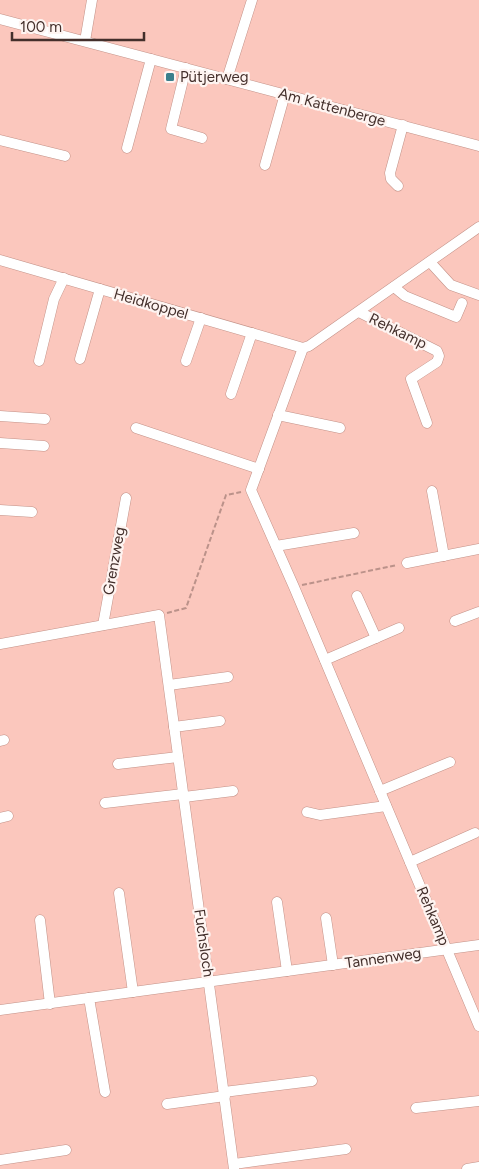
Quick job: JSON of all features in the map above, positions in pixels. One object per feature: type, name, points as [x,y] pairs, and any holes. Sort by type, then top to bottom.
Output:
[{"type":"street","points":[[84,41],[92,0]]},
{"type":"street","points":[[227,79],[252,0]]},
{"type":"street","name":"Am Kattenberge","points":[[0,19],[479,146]]},
{"type":"street","points":[[127,148],[151,59]]},
{"type":"street","points":[[186,68],[171,129],[202,138]]},
{"type":"street","points":[[266,165],[285,94]]},
{"type":"street","points":[[398,186],[391,179],[390,173],[403,126]]},
{"type":"street","points":[[0,140],[65,156]]},
{"type":"street","name":"Rehkamp","points":[[303,348],[309,346],[359,312],[479,227]]},
{"type":"street","name":"Heidkoppel","points":[[0,260],[303,348]]},
{"type":"street","points":[[430,262],[452,285],[479,295]]},
{"type":"street","points":[[38,361],[54,299],[64,278]]},
{"type":"street","points":[[394,286],[405,296],[456,318],[462,303]]},
{"type":"street","points":[[80,359],[100,289]]},
{"type":"street","name":"Rehkamp","points":[[359,312],[437,350],[439,356],[437,362],[411,379],[427,423]]},
{"type":"street","points":[[186,361],[201,318]]},
{"type":"street","points":[[231,394],[252,333]]},
{"type":"street","points":[[251,490],[303,348]]},
{"type":"street","points":[[278,415],[340,428]]},
{"type":"street","points":[[0,416],[45,419]]},
{"type":"street","points":[[136,428],[259,469]]},
{"type":"street","points":[[0,443],[44,446]]},
{"type":"street","name":"Rehkamp","points":[[251,490],[294,587],[479,1026]]},
{"type":"street","points":[[432,490],[444,556]]},
{"type":"street","name":"Grenzweg","points":[[103,625],[126,498]]},
{"type":"street","points":[[0,510],[32,512]]},
{"type":"street","points":[[276,546],[354,533]]},
{"type":"street","points":[[407,563],[479,549]]},
{"type":"street","points":[[357,596],[376,638]]},
{"type":"street","points":[[455,622],[479,612]]},
{"type":"street","points":[[0,644],[159,615]]},
{"type":"street","name":"Fuchsloch","points":[[159,615],[234,1167]]},
{"type":"street","points":[[325,660],[399,628]]},
{"type":"street","points":[[168,685],[228,677]]},
{"type":"street","points":[[174,727],[220,721]]},
{"type":"street","points":[[118,764],[178,757]]},
{"type":"street","points":[[380,791],[450,762]]},
{"type":"street","points":[[105,803],[233,791]]},
{"type":"street","points":[[307,812],[320,815],[386,806]]},
{"type":"street","points":[[410,862],[474,833]]},
{"type":"street","points":[[119,893],[133,992]]},
{"type":"street","points":[[277,902],[287,971]]},
{"type":"street","points":[[326,918],[333,965]]},
{"type":"street","points":[[40,920],[50,1004]]},
{"type":"street","name":"Tannenweg","points":[[0,1010],[479,945]]},
{"type":"street","points":[[89,998],[104,1092]]},
{"type":"street","points":[[167,1104],[312,1081]]},
{"type":"street","points":[[416,1108],[479,1101]]},
{"type":"street","points":[[234,1167],[346,1149]]},
{"type":"street","points":[[0,1160],[66,1150]]},
{"type":"street","points":[[467,1169],[479,1167]]},
{"type":"path","points":[[159,615],[186,608],[226,495],[251,490]]},
{"type":"path","points":[[294,587],[407,563]]},
{"type":"place","name":"Pütjerweg","points":[[170,77]]}]
